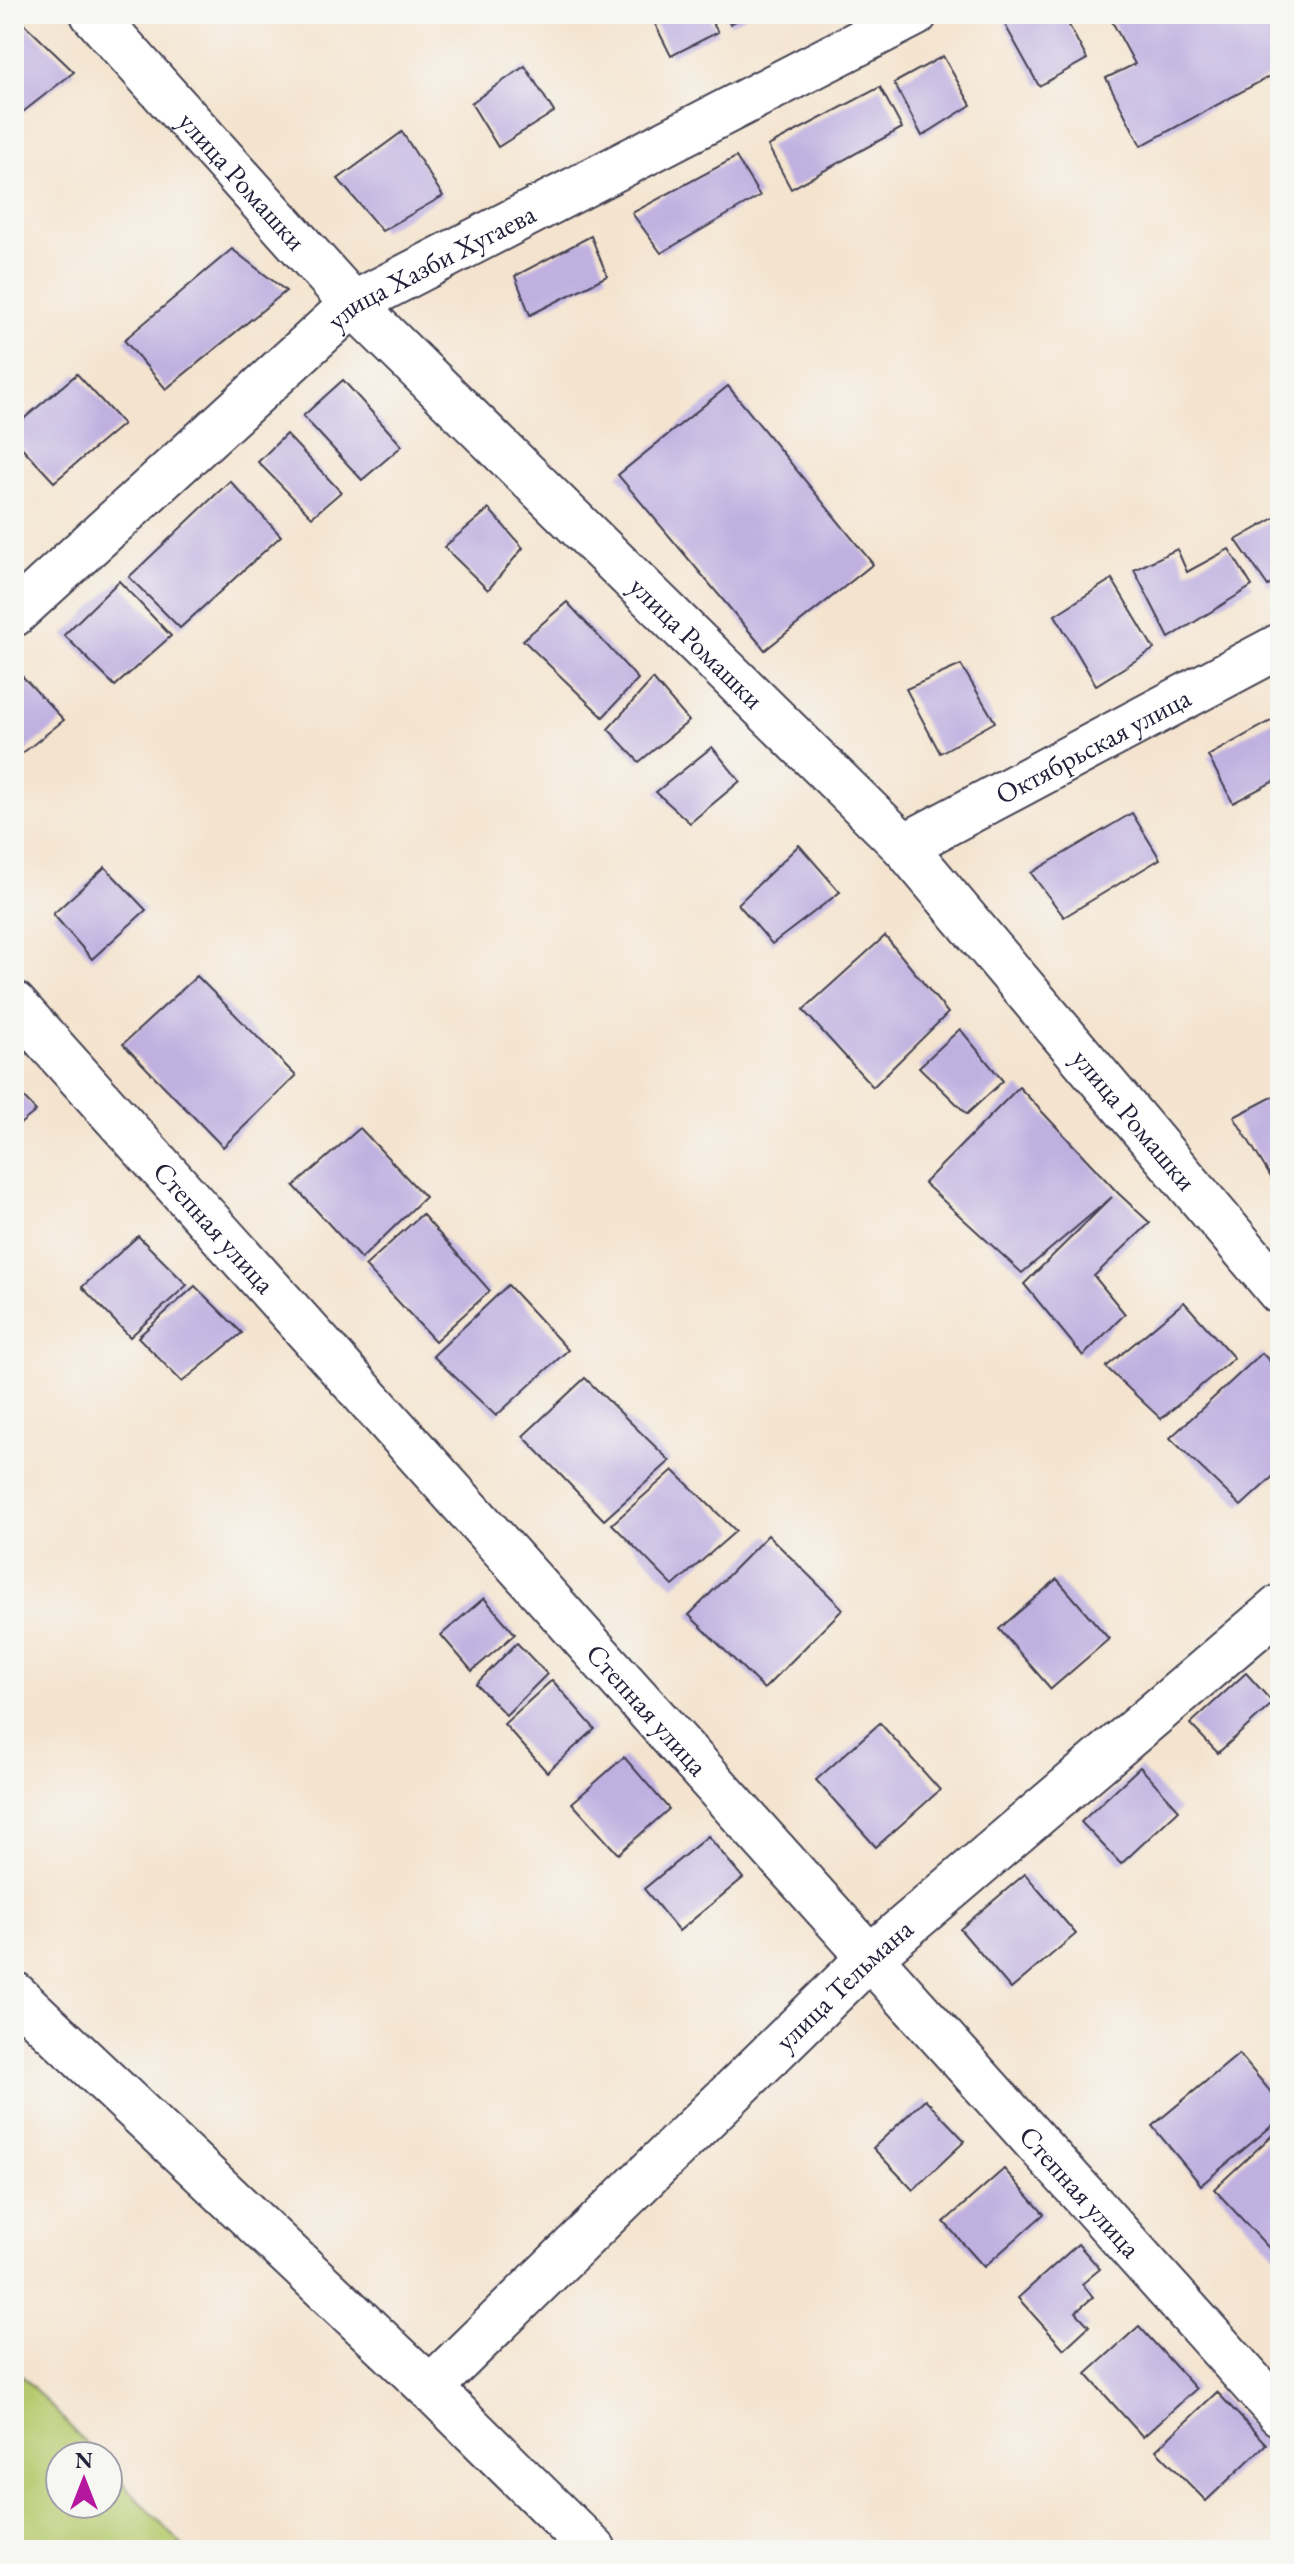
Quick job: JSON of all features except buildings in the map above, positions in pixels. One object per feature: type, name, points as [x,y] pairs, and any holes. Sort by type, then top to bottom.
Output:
[{"type":"street","name":"улица Ромашки","points":[[93,14],[353,304],[904,846],[1280,1292]]},
{"type":"street","name":"улица Хазби Хугаева","points":[[14,614],[353,304],[915,14]]},
{"type":"street","name":"Октябрьская улица","points":[[904,846],[1280,646]]},
{"type":"street","name":"Степная улица","points":[[14,1004],[1280,2414]]},
{"type":"street","name":"улица Тельмана","points":[[430,2388],[870,1957],[1280,1607]]},
{"type":"street","points":[[14,1994],[430,2388],[594,2550]]},
{"type":"green space","points":[[14,2367],[83,2440],[44,2440],[44,2520],[124,2520],[124,2484],[186,2550],[14,2550]]}]
